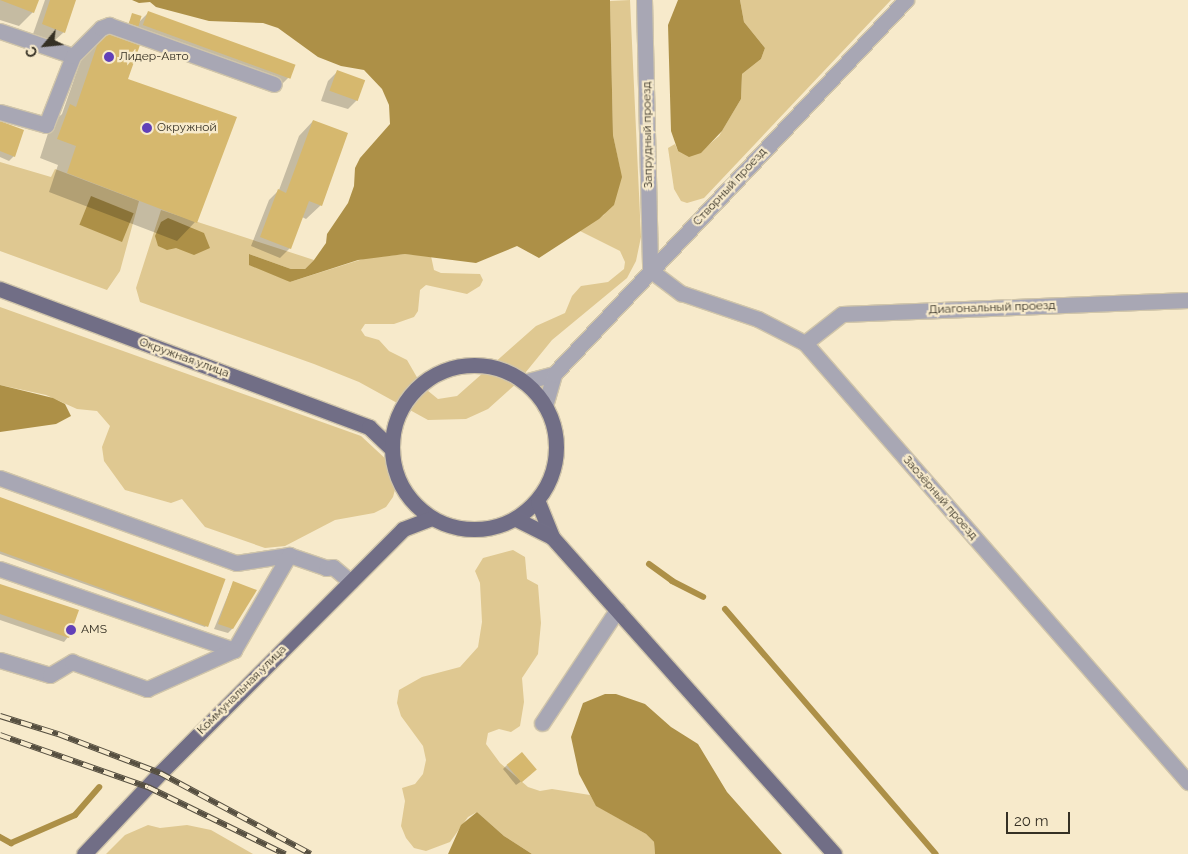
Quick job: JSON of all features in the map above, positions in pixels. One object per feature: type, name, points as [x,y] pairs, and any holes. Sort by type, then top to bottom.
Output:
[{"type":"main road","name":"Окружная улица","points":[[0,289],[369,427]]},
{"type":"main road","points":[[470,364],[497,367],[524,382],[545,406],[554,422],[558,450],[552,477],[538,502],[516,519],[490,529],[462,530],[432,518],[409,497],[398,481],[392,449],[397,420],[404,404],[421,383],[444,370],[470,364]]},
{"type":"main road","points":[[369,427],[397,420]]},
{"type":"main road","points":[[369,427],[392,449]]},
{"type":"main road","points":[[403,530],[409,497]]},
{"type":"main road","points":[[538,502],[552,537],[834,854]]},
{"type":"main road","points":[[403,530],[432,518]]},
{"type":"main road","points":[[516,519],[552,537]]},
{"type":"main road","name":"Коммунальная улица","points":[[84,854],[160,773],[403,530]]},
{"type":"street","name":"Запрудный проезд","points":[[644,0],[650,270]]},
{"type":"street","name":"Створный проезд","points":[[554,374],[906,0]]},
{"type":"street","points":[[0,112],[46,125],[72,56],[101,28],[110,26],[274,84]]},
{"type":"street","points":[[0,31],[72,56]]},
{"type":"street","name":"Заозёрный проезд","points":[[650,270],[681,293],[758,319],[805,343],[1188,782]]},
{"type":"street","name":"Диагональный проезд","points":[[805,343],[842,314],[1188,300]]},
{"type":"street","points":[[524,382],[554,374]]},
{"type":"street","points":[[545,406],[554,374]]},
{"type":"street","points":[[0,478],[236,564],[289,555],[326,568],[333,567],[351,582]]},
{"type":"street","points":[[0,660],[50,675],[72,662],[147,688],[234,650],[289,555]]},
{"type":"street","points":[[0,569],[234,650]]},
{"type":"street","points":[[542,723],[617,610]]},
{"type":"shaded area","points":[[132,0],[610,0],[613,135],[622,177],[614,205],[599,219],[539,258],[517,246],[476,263],[405,254],[358,260],[290,282],[249,265],[249,254],[291,269],[305,269],[314,260],[326,243],[327,234],[348,203],[354,186],[355,168],[360,158],[390,124],[389,105],[382,89],[364,70],[341,66],[318,57],[278,28],[263,23],[209,21],[156,7],[150,2],[139,3]]},
{"type":"shaded area","points":[[630,0],[641,237],[636,261],[627,278],[552,340],[517,383],[488,409],[466,419],[428,420],[359,382],[140,302],[136,288],[161,210],[314,260],[305,269],[291,269],[249,254],[290,282],[366,258],[405,254],[431,256],[434,270],[441,273],[480,274],[483,280],[480,286],[467,294],[426,285],[420,290],[418,311],[414,317],[394,324],[365,324],[361,330],[365,336],[379,340],[389,351],[407,360],[422,386],[438,399],[457,396],[536,326],[565,313],[572,296],[581,286],[608,282],[624,269],[625,262],[620,251],[578,230],[604,215],[620,169],[613,135],[610,1]]},
{"type":"shaded area","points":[[678,0],[740,0],[744,22],[765,48],[761,59],[742,74],[741,99],[722,131],[701,153],[689,157],[678,151],[671,131],[668,25]]},
{"type":"shaded area","points":[[740,0],[891,0],[704,198],[687,203],[681,201],[674,189],[668,148],[675,144],[678,151],[705,148],[719,136],[741,99],[742,74],[761,59],[765,48],[744,22]]},
{"type":"shaded area","points":[[0,162],[51,177],[55,169],[139,201],[120,271],[107,290],[0,251]]},
{"type":"shaded area","points":[[91,196],[134,213],[122,242],[79,225]]},
{"type":"shaded area","points":[[168,218],[204,233],[210,248],[194,255],[176,248],[167,250],[158,246],[155,236],[161,222]]},
{"type":"shaded area","points":[[0,307],[361,436],[389,462],[396,486],[393,497],[386,507],[374,513],[335,520],[285,546],[265,548],[205,527],[182,499],[171,503],[125,490],[104,461],[102,447],[110,426],[97,411],[77,409],[46,395],[0,385]]},
{"type":"shaded area","points":[[0,385],[53,398],[65,404],[71,416],[56,424],[0,432]]},
{"type":"shaded area","points":[[513,550],[525,557],[527,579],[538,585],[541,623],[538,654],[522,678],[524,702],[520,726],[511,732],[499,729],[488,733],[486,744],[500,763],[528,787],[540,791],[552,789],[590,795],[597,806],[646,834],[654,842],[655,854],[532,854],[504,836],[477,812],[468,817],[450,842],[426,851],[414,848],[406,838],[401,826],[405,801],[402,788],[415,784],[423,774],[426,760],[423,746],[401,716],[397,703],[399,690],[422,677],[460,667],[478,647],[482,622],[480,583],[475,571],[483,558]]},
{"type":"shaded area","points":[[605,694],[616,694],[645,704],[671,727],[698,744],[727,792],[782,854],[655,854],[654,842],[646,834],[596,806],[579,774],[571,737],[583,703]]},
{"type":"shaded area","points":[[477,812],[504,836],[532,854],[448,854],[461,825]]},
{"type":"shaded area","points":[[148,825],[160,828],[187,825],[211,830],[253,854],[106,854],[125,835]]},
{"type":"building","points":[[0,0],[39,0],[34,13]]},
{"type":"building","points":[[50,0],[76,0],[65,33],[42,24]]},
{"type":"building","points":[[148,11],[296,65],[290,79],[143,25]]},
{"type":"building","points":[[132,13],[142,16],[138,26],[129,24]]},
{"type":"building","name":"Окружной","points":[[102,31],[140,45],[128,79],[237,117],[197,223],[67,173],[76,146],[57,139],[70,104],[76,107]]},
{"type":"building","points":[[337,70],[365,80],[358,101],[329,91]]},
{"type":"building","points":[[313,120],[348,133],[322,206],[309,201],[291,249],[260,237],[278,189],[286,193]]},
{"type":"building","points":[[0,121],[24,130],[15,157],[0,151]]},
{"type":"building","points":[[0,497],[226,579],[208,627],[0,551]]},
{"type":"building","points":[[233,581],[257,590],[233,629],[218,624]]},
{"type":"building","points":[[0,584],[79,610],[69,638],[0,614]]},
{"type":"building","points":[[522,752],[537,770],[521,782],[507,765]]},
{"type":"waterway","points":[[649,564],[672,581],[703,597]]},
{"type":"waterway","points":[[725,609],[936,854]]},
{"type":"waterway","points":[[0,837],[11,843],[75,815],[99,787]]},
{"type":"railway","points":[[0,716],[58,734],[160,773],[311,854]]},
{"type":"railway","points":[[0,735],[148,787],[285,854]]},
{"type":"place","name":"Лидер-Авто","points":[[109,57]]},
{"type":"place","name":"Окружной","points":[[147,128]]},
{"type":"place","name":"AMS","points":[[71,630]]}]
